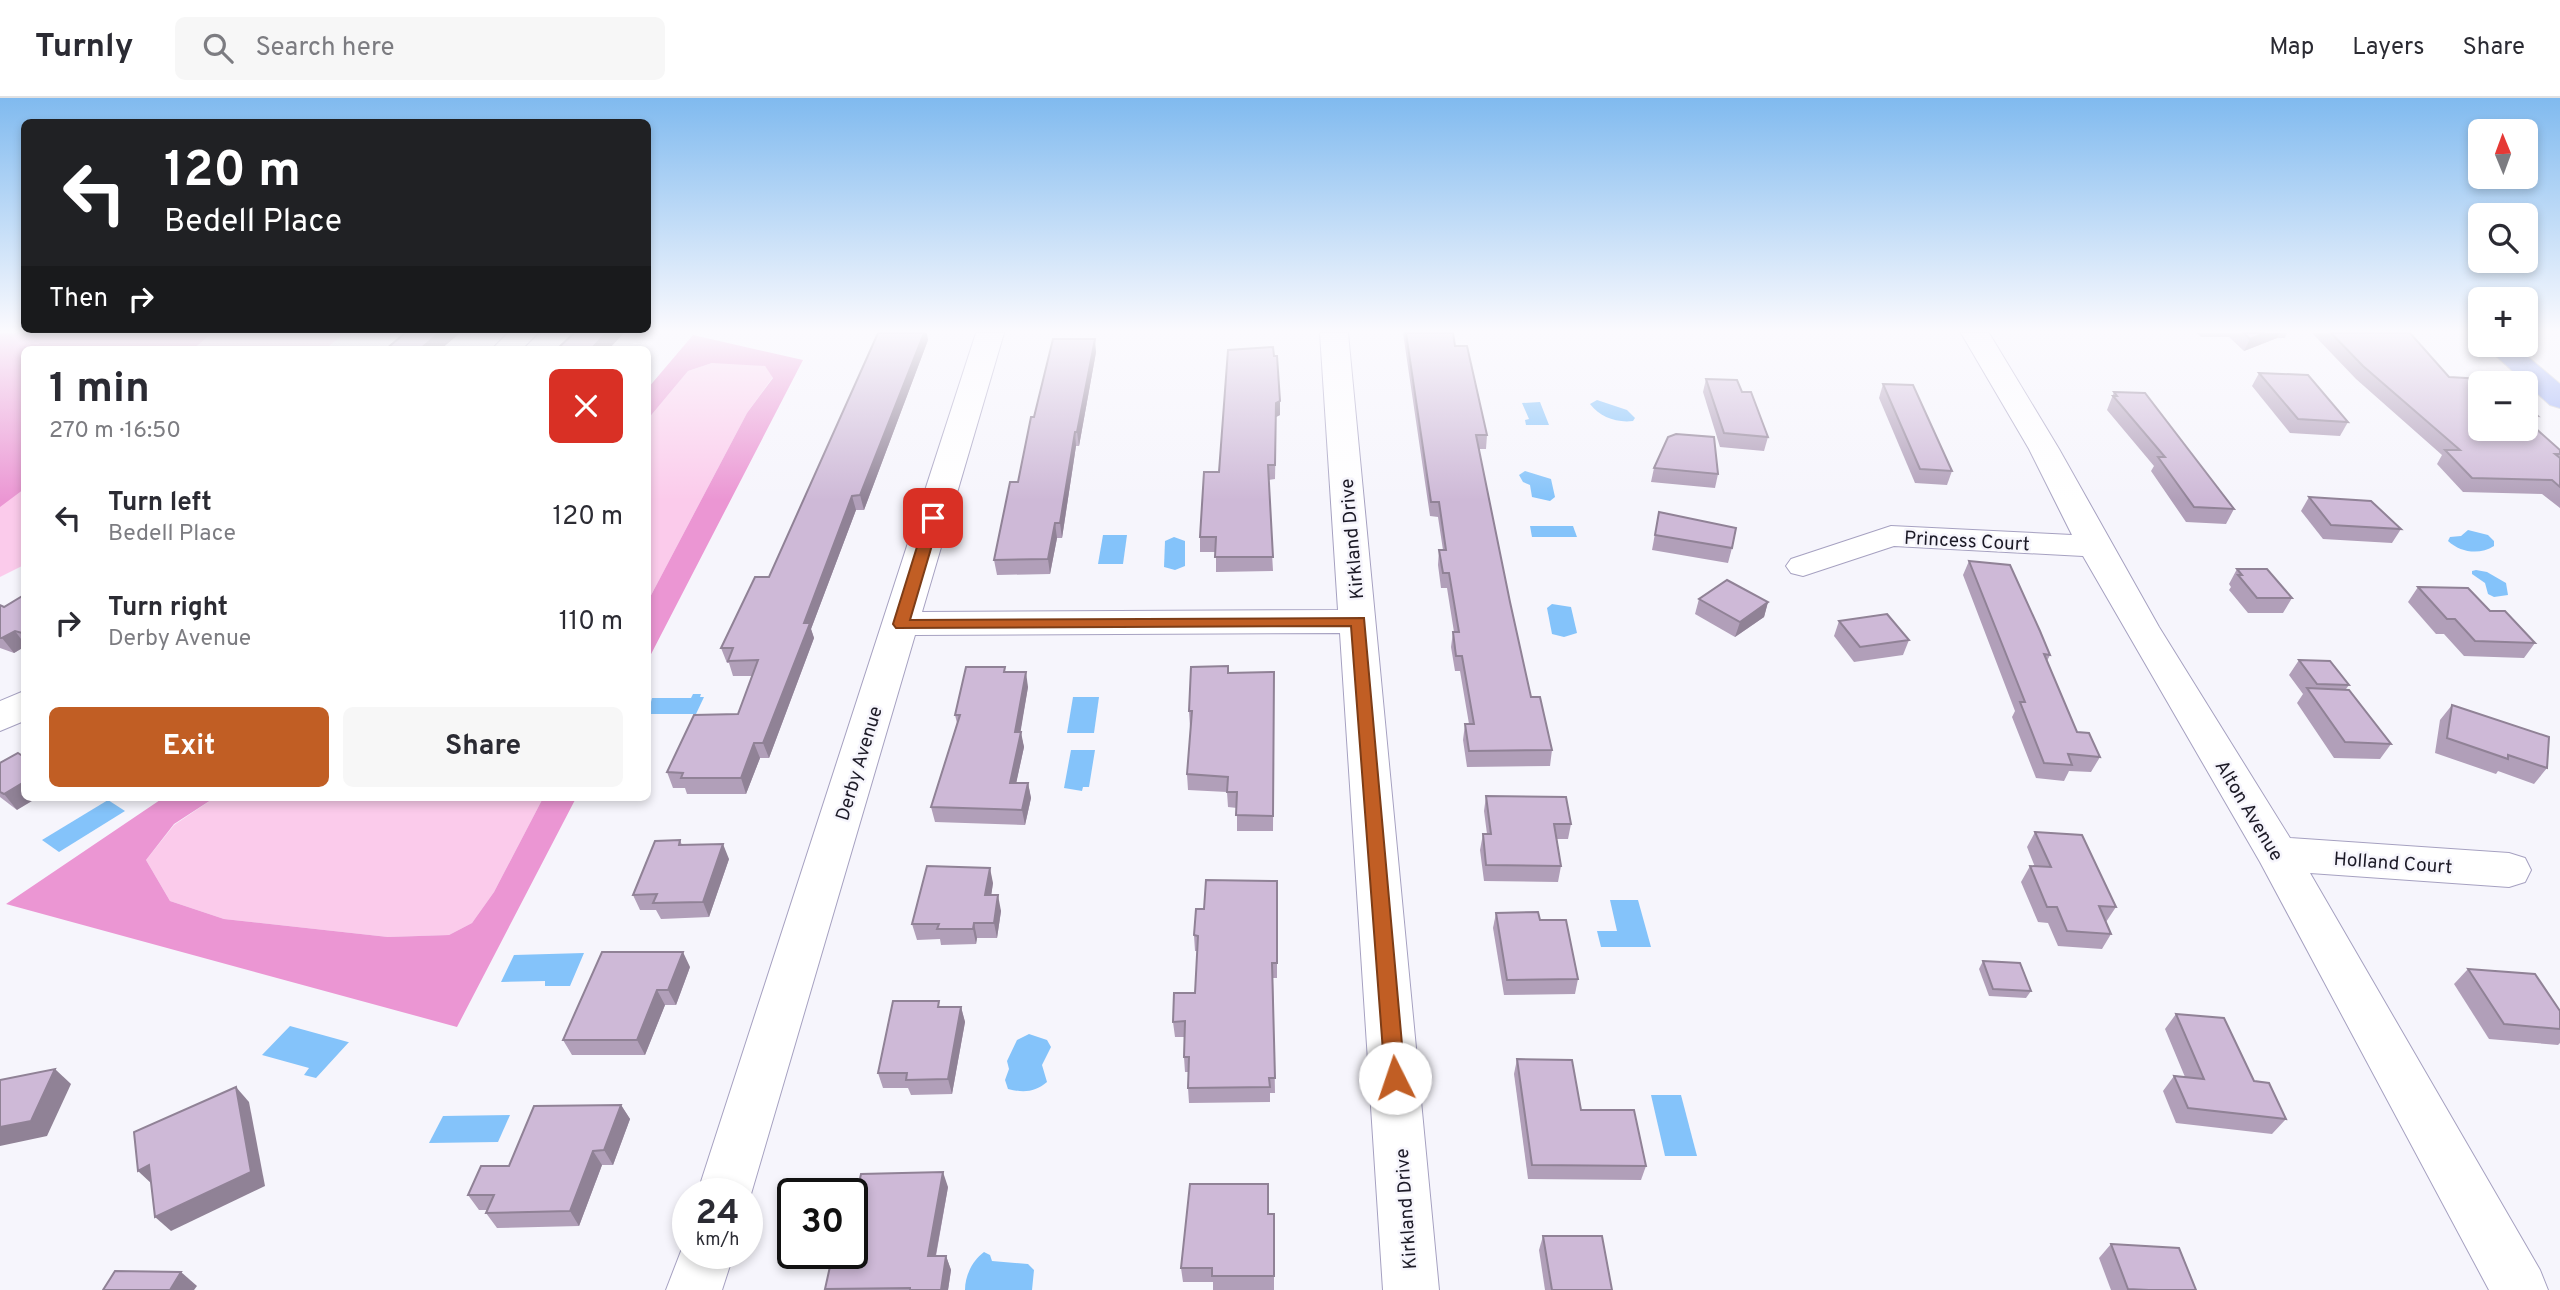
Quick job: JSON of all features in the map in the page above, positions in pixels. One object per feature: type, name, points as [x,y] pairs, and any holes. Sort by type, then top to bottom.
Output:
[{"type":"street","name":"Derby Avenue","points":[[729,1178],[973,389]]},
{"type":"street","name":"Kirkland Drive","points":[[1339,389],[1411,1290]]},
{"type":"street","name":"Alton Avenue","points":[[2008,389],[2044,449],[2095,546],[2277,854],[2520,1290]]},
{"type":"street","name":"Princess Court","points":[[1803,566],[1891,536],[2095,546]]},
{"type":"street","points":[[901,624],[1358,621]]},
{"type":"street","points":[[0,718],[21,706]]},
{"type":"street","name":"Holland Court","points":[[2277,854],[2509,870]]},
{"type":"street","points":[[694,1290],[701,1269]]},
{"type":"shaded area","points":[[0,389],[21,389],[21,566],[0,577]]},
{"type":"shaded area","points":[[0,389],[21,389],[21,491],[0,507]]},
{"type":"shaded area","points":[[651,389],[673,389],[651,415]]},
{"type":"shaded area","points":[[673,389],[765,389],[747,413],[651,595],[651,415]]},
{"type":"shaded area","points":[[765,389],[788,389],[651,654],[651,595],[747,413]]},
{"type":"shaded area","points":[[159,801],[209,801],[174,824],[146,860],[170,901],[224,919],[388,937],[449,935],[472,923],[494,892],[541,801],[574,801],[457,1027],[6,904]]},
{"type":"shaded area","points":[[210,801],[541,801],[494,892],[472,923],[449,935],[388,937],[224,919],[170,901],[146,860],[174,825]]},
{"type":"water","points":[[1597,400],[1627,410],[1635,418],[1633,421],[1621,421],[1604,416],[1590,404]]},
{"type":"water","points":[[1540,402],[1549,425],[1526,425],[1525,420],[1529,419],[1522,403]]},
{"type":"water","points":[[1525,471],[1551,479],[1555,497],[1550,501],[1532,497],[1530,485],[1523,482],[1519,475]]},
{"type":"water","points":[[1530,526],[1573,526],[1577,537],[1532,537]]},
{"type":"water","points":[[2468,530],[2488,535],[2494,541],[2494,546],[2483,551],[2471,551],[2448,541],[2450,537],[2461,536]]},
{"type":"water","points":[[1103,535],[1127,535],[1123,564],[1098,564]]},
{"type":"water","points":[[1174,537],[1185,541],[1185,566],[1175,570],[1164,567],[1165,541]]},
{"type":"water","points":[[2472,571],[2487,572],[2506,583],[2508,595],[2494,597],[2488,594],[2485,583],[2472,574]]},
{"type":"water","points":[[1552,604],[1571,607],[1577,633],[1564,637],[1552,634],[1547,608]]},
{"type":"water","points":[[693,694],[701,694],[700,697],[704,697],[696,714],[651,714],[652,698],[691,698]]},
{"type":"water","points":[[1073,697],[1099,697],[1094,733],[1067,733]]},
{"type":"water","points":[[1071,750],[1095,750],[1089,787],[1083,787],[1082,791],[1064,788]]},
{"type":"water","points":[[106,801],[125,811],[59,852],[42,840]]},
{"type":"water","points":[[1610,900],[1638,900],[1651,947],[1601,947],[1597,931],[1617,931]]},
{"type":"water","points":[[584,953],[570,986],[545,986],[545,981],[501,982],[514,955]]},
{"type":"water","points":[[290,1026],[349,1042],[316,1078],[304,1075],[309,1068],[262,1055]]},
{"type":"water","points":[[1029,1034],[1047,1040],[1051,1047],[1042,1065],[1047,1082],[1029,1091],[1008,1089],[1005,1080],[1009,1069],[1007,1061],[1017,1040]]},
{"type":"water","points":[[1651,1095],[1681,1095],[1697,1156],[1665,1156]]},
{"type":"water","points":[[510,1115],[498,1142],[429,1143],[443,1116]]},
{"type":"water","points":[[984,1252],[990,1255],[992,1261],[1028,1264],[1034,1270],[1032,1290],[965,1290],[970,1268]]},
{"type":"building","points":[[853,389],[902,389],[860,495],[852,496],[804,623],[810,623],[763,743],[754,743],[741,778],[681,778],[683,773],[667,772],[694,715],[738,714],[758,660],[728,661],[733,648],[721,648],[755,577],[769,577]]},
{"type":"building","points":[[1041,389],[1085,389],[1075,432],[1060,523],[1055,523],[1048,559],[994,560],[1010,482],[1018,482],[1031,417],[1034,417]]},
{"type":"building","points":[[1225,389],[1279,389],[1280,401],[1276,403],[1275,465],[1268,465],[1273,557],[1215,557],[1216,537],[1200,537],[1204,472],[1219,472]]},
{"type":"building","points":[[1414,389],[1477,389],[1487,435],[1476,435],[1510,602],[1531,697],[1540,697],[1552,750],[1469,751],[1465,724],[1474,724],[1462,656],[1456,656],[1453,632],[1459,632],[1449,573],[1443,573],[1439,550],[1446,550],[1439,502],[1431,502]]},
{"type":"building","points":[[1709,389],[1741,389],[1742,392],[1751,392],[1768,437],[1724,433]]},
{"type":"building","points":[[1885,389],[1915,389],[1952,471],[1920,469]]},
{"type":"building","points":[[2272,389],[2320,389],[2348,422],[2298,419]]},
{"type":"building","points":[[2389,389],[2468,389],[2468,441],[2538,441],[2538,431],[2560,450],[2560,454],[2555,454],[2560,458],[2560,487],[2552,480],[2472,478],[2445,450],[2460,450]]},
{"type":"building","points":[[2114,392],[2145,393],[2234,509],[2194,507],[2158,457],[2165,457],[2113,396],[2117,396]]},
{"type":"building","points":[[1676,434],[1714,437],[1718,474],[1654,468],[1668,437]]},
{"type":"building","points":[[2309,497],[2371,501],[2401,529],[2331,525]]},
{"type":"building","points":[[1659,512],[1736,528],[1732,548],[1655,535]]},
{"type":"building","points":[[1969,561],[2010,565],[2050,655],[2044,654],[2077,732],[2089,733],[2100,757],[2068,754],[2072,765],[2044,763],[2020,702],[2025,702]]},
{"type":"building","points":[[2237,569],[2267,569],[2292,598],[2257,598],[2238,575],[2242,575]]},
{"type":"building","points":[[1727,580],[1768,602],[1740,622],[1699,599]]},
{"type":"building","points":[[2418,587],[2468,588],[2490,611],[2505,611],[2535,643],[2475,641],[2455,619],[2447,619]]},
{"type":"building","points":[[21,597],[21,633],[15,631],[0,638],[0,605],[4,607]]},
{"type":"building","points":[[1887,614],[1909,640],[1860,647],[1839,621]]},
{"type":"building","points":[[2299,660],[2330,661],[2349,685],[2317,684]]},
{"type":"building","points":[[1228,666],[1228,673],[1274,672],[1273,816],[1236,815],[1237,792],[1227,792],[1228,777],[1187,774],[1192,711],[1189,711],[1191,667]]},
{"type":"building","points":[[966,667],[1005,667],[1004,672],[1026,672],[1015,732],[1021,732],[1010,783],[1028,783],[1022,810],[931,807],[960,715],[955,715]]},
{"type":"building","points":[[2307,688],[2349,690],[2391,744],[2345,742]]},
{"type":"building","points":[[2452,705],[2549,737],[2547,768],[2508,755],[2508,759],[2447,738]]},
{"type":"building","points":[[18,753],[21,755],[21,784],[4,794],[0,792],[0,763]]},
{"type":"building","points":[[1486,796],[1566,797],[1571,824],[1554,824],[1561,866],[1486,865],[1483,834],[1491,834]]},
{"type":"building","points":[[2035,832],[2082,835],[2116,907],[2099,906],[2111,934],[2067,931],[2057,907],[2047,907],[2030,866],[2051,867]]},
{"type":"building","points":[[680,840],[679,845],[723,844],[703,902],[653,903],[657,894],[633,895],[655,841]]},
{"type":"building","points":[[927,866],[990,868],[985,895],[998,895],[994,923],[974,923],[973,929],[937,929],[939,924],[912,924]]},
{"type":"building","points":[[1206,880],[1277,881],[1277,963],[1272,963],[1275,1078],[1269,1078],[1270,1087],[1188,1088],[1189,1057],[1184,1057],[1185,1021],[1173,1022],[1174,993],[1195,993],[1198,936],[1194,935],[1196,909],[1204,909]]},
{"type":"building","points":[[1538,912],[1540,920],[1566,920],[1578,979],[1507,980],[1496,913]]},
{"type":"building","points":[[602,952],[683,952],[668,990],[657,990],[637,1040],[563,1040]]},
{"type":"building","points":[[1983,961],[2020,963],[2031,991],[1993,989]]},
{"type":"building","points":[[2468,969],[2535,974],[2560,1011],[2560,1029],[2504,1024]]},
{"type":"building","points":[[893,1001],[939,1001],[938,1007],[961,1007],[948,1079],[906,1080],[907,1073],[878,1073]]},
{"type":"building","points":[[2176,1014],[2224,1018],[2254,1081],[2269,1083],[2286,1119],[2188,1108],[2174,1076],[2204,1079]]},
{"type":"building","points":[[1517,1059],[1572,1060],[1581,1110],[1634,1110],[1646,1166],[1532,1165]]},
{"type":"building","points":[[55,1069],[31,1121],[0,1127],[0,1080]]},
{"type":"building","points":[[236,1087],[251,1172],[155,1217],[149,1165],[138,1171],[134,1132]]},
{"type":"building","points":[[621,1105],[604,1150],[593,1151],[570,1211],[486,1213],[494,1195],[468,1195],[481,1166],[509,1166],[534,1106]]},
{"type":"building","points":[[943,1172],[928,1256],[946,1256],[941,1290],[825,1289],[829,1269],[868,1269],[868,1178],[860,1178],[861,1174]]},
{"type":"building","points":[[1190,1184],[1268,1184],[1268,1214],[1274,1214],[1274,1276],[1212,1276],[1212,1268],[1181,1268]]},
{"type":"building","points":[[1543,1236],[1602,1236],[1612,1290],[1552,1290]]},
{"type":"building","points":[[2111,1244],[2179,1248],[2196,1290],[2128,1289]]},
{"type":"building","points":[[115,1271],[181,1272],[170,1290],[103,1290]]},
{"type":"route","points":[[933,518],[901,624],[1358,621],[1395,1078]]}]
